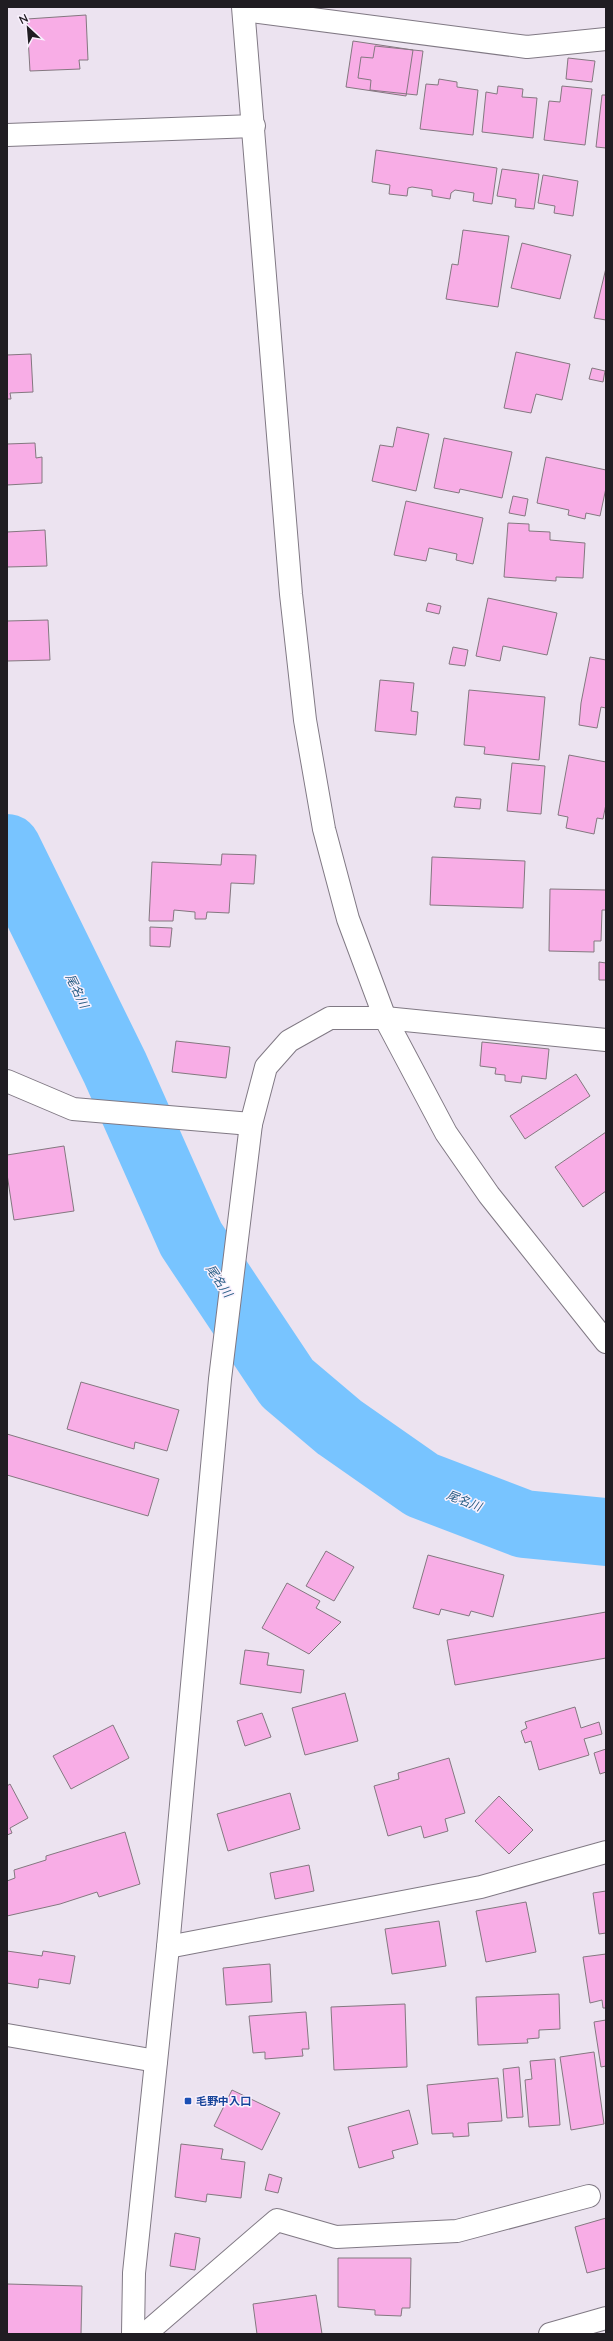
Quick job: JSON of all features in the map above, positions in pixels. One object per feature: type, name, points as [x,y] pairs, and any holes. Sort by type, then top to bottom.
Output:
[{"type":"street","points":[[606,39],[527,47],[244,9],[291,594],[304,720],[324,829],[348,919],[385,1018],[446,1133],[489,1195],[606,1342]]},
{"type":"street","points":[[7,135],[254,126]]},
{"type":"street","points":[[133,2334],[134,2273],[168,1947],[220,1379],[251,1124],[266,1067],[289,1041],[330,1018],[385,1018],[606,1040]]},
{"type":"street","points":[[7,1081],[73,1109],[251,1124]]},
{"type":"street","points":[[168,1947],[481,1887],[606,1852]]},
{"type":"street","points":[[7,2035],[156,2061]]},
{"type":"street","points":[[145,2334],[277,2220],[336,2237],[457,2231],[589,2196]]},
{"type":"street","points":[[550,2334],[606,2318]]},
{"type":"building","points":[[86,15],[88,60],[79,60],[80,69],[30,71],[27,19]]},
{"type":"building","points":[[353,41],[413,50],[406,96],[346,87]]},
{"type":"building","points":[[375,46],[423,51],[417,95],[370,90],[371,80],[358,78],[361,57],[373,58]]},
{"type":"building","points":[[568,58],[595,61],[592,82],[566,79]]},
{"type":"building","points":[[439,79],[457,82],[457,87],[478,90],[473,135],[420,129],[426,84],[438,85]]},
{"type":"building","points":[[498,86],[523,89],[522,97],[537,98],[533,138],[482,132],[486,92],[497,94]]},
{"type":"building","points":[[562,86],[592,89],[585,145],[544,140],[549,101],[560,102]]},
{"type":"building","points":[[602,95],[606,95],[606,148],[596,147]]},
{"type":"building","points":[[376,150],[497,168],[492,204],[473,201],[474,193],[455,190],[451,193],[450,199],[432,196],[432,190],[412,187],[408,188],[407,196],[389,194],[390,185],[372,182]]},
{"type":"building","points":[[502,169],[539,174],[534,209],[515,207],[516,199],[497,196]]},
{"type":"building","points":[[543,175],[578,181],[573,216],[554,213],[555,206],[538,203]]},
{"type":"building","points":[[463,230],[509,236],[498,307],[446,299],[452,264],[458,265]]},
{"type":"building","points":[[522,243],[571,255],[560,299],[511,288]]},
{"type":"building","points":[[606,268],[606,320],[594,318]]},
{"type":"building","points":[[516,352],[570,364],[562,400],[536,394],[531,413],[504,408]]},
{"type":"building","points":[[31,354],[33,392],[10,393],[11,399],[7,399],[7,355]]},
{"type":"building","points":[[592,368],[605,371],[603,382],[589,379]]},
{"type":"building","points":[[397,427],[429,434],[416,491],[372,481],[380,445],[393,447]]},
{"type":"building","points":[[444,438],[512,452],[502,498],[460,489],[459,493],[434,488]]},
{"type":"building","points":[[35,443],[36,458],[42,457],[42,483],[7,485],[7,444]]},
{"type":"building","points":[[546,457],[606,470],[606,488],[600,516],[586,513],[585,519],[568,515],[569,510],[537,503]]},
{"type":"building","points":[[513,496],[528,499],[525,516],[509,513]]},
{"type":"building","points":[[406,501],[483,518],[473,564],[456,560],[457,554],[429,548],[426,561],[394,555]]},
{"type":"building","points":[[508,523],[529,524],[529,531],[550,532],[550,540],[585,543],[583,578],[556,577],[556,581],[504,577]]},
{"type":"building","points":[[45,530],[47,566],[7,567],[7,532]]},
{"type":"building","points":[[488,598],[557,613],[547,655],[503,646],[500,661],[476,656]]},
{"type":"building","points":[[428,603],[441,606],[439,614],[426,611]]},
{"type":"building","points":[[48,620],[50,660],[7,661],[7,621]]},
{"type":"building","points":[[453,647],[468,650],[465,666],[449,664]]},
{"type":"building","points":[[590,657],[606,660],[606,708],[601,707],[597,728],[579,725],[581,703]]},
{"type":"building","points":[[380,680],[414,683],[411,711],[418,712],[416,735],[375,731]]},
{"type":"building","points":[[469,690],[545,697],[539,760],[484,754],[485,747],[464,745]]},
{"type":"building","points":[[569,755],[606,762],[606,804],[603,819],[597,818],[594,834],[566,828],[568,817],[558,815]]},
{"type":"building","points":[[512,763],[545,766],[541,814],[507,811]]},
{"type":"building","points":[[456,797],[481,799],[480,809],[454,807]]},
{"type":"building","points":[[222,854],[256,855],[254,884],[231,883],[229,913],[207,912],[206,919],[195,919],[195,912],[174,910],[173,921],[149,921],[152,862],[221,865]]},
{"type":"building","points":[[432,857],[525,861],[523,908],[430,905]]},
{"type":"building","points":[[550,889],[606,890],[606,910],[602,910],[601,941],[594,941],[594,952],[549,951]]},
{"type":"building","points":[[150,927],[172,928],[170,947],[150,946]]},
{"type":"building","points":[[599,962],[606,963],[606,980],[599,980]]},
{"type":"building","points":[[176,1041],[230,1047],[226,1078],[172,1072]]},
{"type":"building","points":[[482,1042],[549,1049],[546,1079],[522,1076],[521,1083],[505,1081],[505,1075],[495,1074],[496,1068],[480,1066]]},
{"type":"building","points":[[576,1074],[590,1096],[525,1139],[510,1116]]},
{"type":"building","points":[[606,1132],[606,1191],[583,1207],[555,1167]]},
{"type":"building","points":[[64,1146],[74,1211],[14,1220],[7,1174],[7,1155]]},
{"type":"building","points":[[81,1382],[179,1410],[167,1451],[135,1442],[134,1449],[67,1429]]},
{"type":"building","points":[[7,1434],[159,1479],[148,1516],[7,1475]]},
{"type":"building","points":[[326,1551],[354,1567],[334,1601],[306,1586]]},
{"type":"building","points":[[428,1555],[504,1575],[493,1617],[471,1611],[469,1616],[441,1609],[439,1615],[413,1608]]},
{"type":"building","points":[[287,1583],[320,1601],[316,1608],[341,1622],[309,1654],[262,1628]]},
{"type":"building","points":[[606,1612],[606,1658],[455,1685],[447,1640]]},
{"type":"building","points":[[245,1650],[269,1653],[267,1665],[304,1670],[301,1693],[240,1684]]},
{"type":"building","points":[[345,1693],[358,1741],[305,1755],[292,1708]]},
{"type":"building","points":[[575,1707],[581,1728],[599,1722],[602,1734],[584,1739],[589,1755],[539,1770],[531,1741],[525,1743],[521,1731],[527,1728],[525,1722]]},
{"type":"building","points":[[262,1713],[271,1737],[245,1746],[237,1721]]},
{"type":"building","points":[[113,1725],[129,1758],[71,1789],[53,1756]]},
{"type":"building","points":[[606,1749],[606,1772],[600,1774],[594,1753]]},
{"type":"building","points":[[449,1758],[465,1813],[445,1819],[448,1831],[424,1838],[421,1826],[388,1836],[374,1786],[399,1779],[398,1773]]},
{"type":"building","points":[[10,1784],[28,1818],[10,1828],[12,1833],[7,1835],[7,1786]]},
{"type":"building","points":[[290,1793],[300,1829],[228,1851],[217,1814]]},
{"type":"building","points":[[499,1796],[533,1830],[509,1854],[475,1821]]},
{"type":"building","points":[[125,1832],[140,1884],[99,1897],[97,1892],[60,1904],[7,1916],[7,1881],[15,1878],[14,1870],[46,1860],[46,1856]]},
{"type":"building","points":[[309,1865],[314,1891],[275,1899],[270,1873]]},
{"type":"building","points":[[606,1891],[606,1933],[599,1934],[593,1893]]},
{"type":"building","points":[[526,1902],[536,1952],[486,1962],[476,1911]]},
{"type":"building","points":[[439,1921],[446,1966],[392,1974],[385,1929]]},
{"type":"building","points":[[7,1951],[42,1956],[43,1951],[75,1956],[70,1984],[39,1979],[38,1988],[7,1983]]},
{"type":"building","points":[[606,1954],[606,2008],[603,2008],[602,2000],[590,2003],[583,1957]]},
{"type":"building","points":[[270,1964],[272,2002],[226,2005],[223,1968]]},
{"type":"building","points":[[559,1994],[560,2029],[539,2030],[539,2038],[527,2039],[528,2043],[478,2045],[476,1997]]},
{"type":"building","points":[[405,2004],[407,2067],[334,2070],[331,2007]]},
{"type":"building","points":[[306,2012],[309,2049],[302,2049],[303,2056],[265,2059],[265,2052],[253,2053],[249,2016]]},
{"type":"building","points":[[606,2020],[606,2066],[601,2067],[594,2022]]},
{"type":"building","points":[[594,2052],[604,2124],[571,2130],[560,2057]]},
{"type":"building","points":[[555,2059],[560,2125],[529,2127],[525,2080],[532,2079],[530,2061]]},
{"type":"building","points":[[519,2067],[523,2117],[507,2118],[503,2069]]},
{"type":"building","points":[[498,2078],[502,2121],[468,2123],[469,2136],[453,2137],[453,2133],[432,2134],[427,2085]]},
{"type":"building","points":[[232,2090],[280,2113],[262,2150],[214,2126]]},
{"type":"building","points":[[409,2110],[418,2144],[392,2151],[394,2158],[359,2168],[348,2127]]},
{"type":"building","points":[[181,2144],[223,2149],[221,2159],[245,2162],[241,2198],[207,2194],[206,2202],[175,2197]]},
{"type":"building","points":[[269,2174],[282,2178],[278,2193],[265,2190]]},
{"type":"building","points":[[606,2218],[606,2268],[587,2273],[575,2227]]},
{"type":"building","points":[[175,2233],[200,2238],[195,2270],[170,2266]]},
{"type":"building","points":[[338,2258],[411,2258],[410,2308],[402,2308],[401,2316],[375,2315],[375,2310],[338,2307]]},
{"type":"building","points":[[7,2284],[82,2286],[81,2334],[7,2334]]},
{"type":"building","points":[[316,2295],[322,2334],[257,2334],[253,2304]]},
{"type":"waterway","name":"尾名川","points":[[7,848],[115,1068],[191,1239],[287,1383],[339,1427],[422,1485],[524,1524],[606,1532]]},
{"type":"place","name":"毛野中入口","points":[[188,2101]]}]
